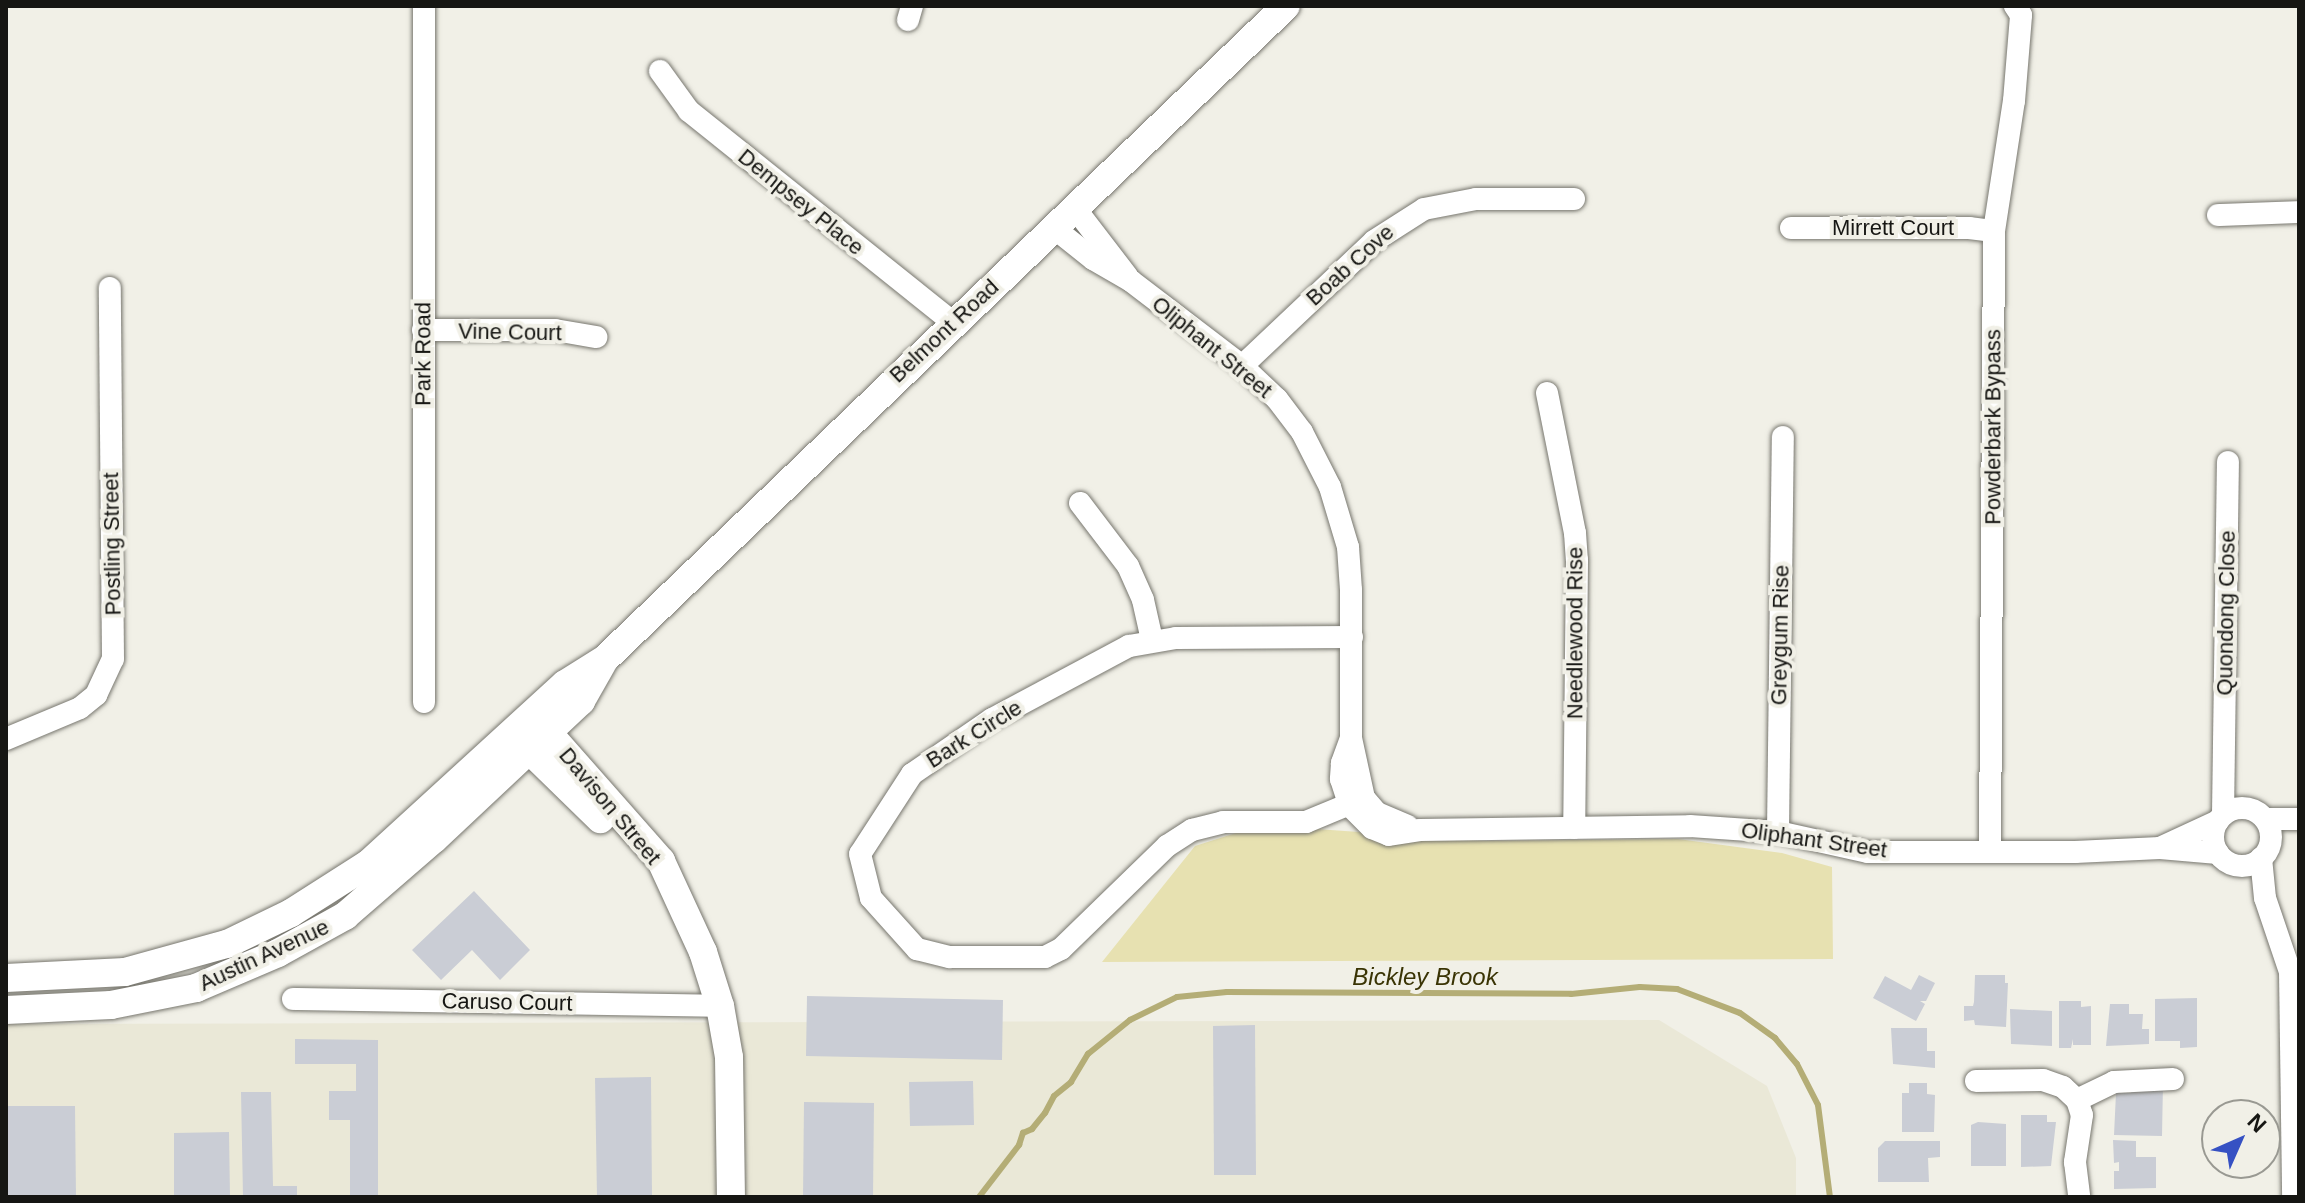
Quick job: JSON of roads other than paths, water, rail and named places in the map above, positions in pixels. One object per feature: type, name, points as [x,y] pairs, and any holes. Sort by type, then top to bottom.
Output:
[{"type":"main road","name":"Belmont Road","points":[[530,733],[581,701],[605,659],[952,322],[1286,6]]},
{"type":"main road","name":"Davison Street","points":[[530,733],[678,904],[703,952],[720,1006],[729,1057],[731,1197]]},
{"type":"main road","name":"Austin Avenue","points":[[6,978],[125,972],[227,944],[261,928],[368,864],[530,733]]},
{"type":"main road","name":"Austin Avenue","points":[[6,1010],[111,1005],[156,998],[196,988],[278,953],[345,916],[530,733]]},
{"type":"street","name":"Park Road","points":[[424,6],[424,702]]},
{"type":"street","name":"Powderbark Bypass","points":[[1990,852],[1994,231],[2014,101],[2021,15],[2015,6]]},
{"type":"street","name":"Dempsey Place","points":[[660,71],[689,111],[952,322]]},
{"type":"street","name":"Boab Cove","points":[[1242,366],[1374,241],[1411,215],[1454,201],[1574,199]]},
{"type":"street","name":"Oliphant Street","points":[[1074,207],[1131,281]]},
{"type":"street","points":[[2218,215],[2299,212]]},
{"type":"street","name":"Oliphant Street","points":[[1054,228],[1093,259],[1131,281],[1242,366],[1277,399],[1302,432],[1330,487],[1348,547],[1352,637],[1351,738],[1357,802],[1377,813],[1420,830],[1690,826],[1778,832],[1868,852],[2160,848],[2218,853]]},
{"type":"street","name":"Mirrett Court","points":[[1791,228],[1969,228],[1994,231]]},
{"type":"street","name":"Postling Street","points":[[6,739],[80,708],[96,695],[113,659],[110,288]]},
{"type":"street","name":"Vine Court","points":[[423,330],[555,330],[596,337]]},
{"type":"street","name":"Needlewood Rise","points":[[1547,393],[1577,560],[1574,828]]},
{"type":"street","name":"Greygum Rise","points":[[1778,832],[1783,437]]},
{"type":"street","name":"Quondong Close","points":[[2228,462],[2224,765],[2228,815]]},
{"type":"street","points":[[1080,503],[1128,566],[1143,600],[1152,640]]},
{"type":"street","name":"Bark Circle","points":[[1352,637],[1152,640],[1129,646],[992,719],[912,774],[860,854],[871,898],[917,949],[950,957],[1045,957],[1061,949],[1167,846],[1192,830],[1223,822],[1306,822],[1357,802]]},
{"type":"street","name":"Oliphant Street","points":[[2160,848],[2228,815]]},
{"type":"street","points":[[2293,1197],[2290,972],[2265,898],[2239,865],[2218,853],[2213,835],[2228,815],[2299,819]]},
{"type":"street","points":[[2265,819],[2265,898]]},
{"type":"street","points":[[2239,865],[2299,829]]},
{"type":"street","name":"Caruso Court","points":[[293,999],[720,1006]]},
{"type":"street","points":[[2077,1100],[2114,1082],[2173,1079]]},
{"type":"street","points":[[1976,1081],[2043,1080],[2063,1087],[2077,1100],[2082,1115],[2075,1162],[2079,1197]]},
{"type":"waterway","name":"Bickley Brook","points":[[979,1197],[1019,1145],[1023,1133],[1032,1129],[1054,1096],[1071,1082],[1088,1054],[1130,1020],[1177,997],[1227,992],[1571,994],[1640,987],[1677,989],[1740,1013],[1775,1038],[1797,1064],[1818,1105],[1830,1197]]}]
